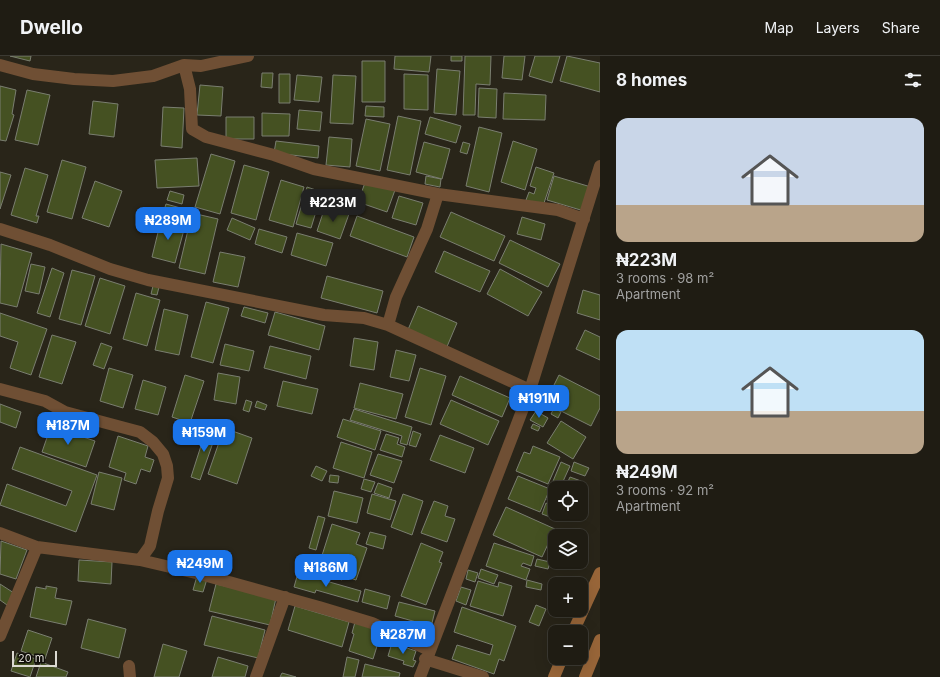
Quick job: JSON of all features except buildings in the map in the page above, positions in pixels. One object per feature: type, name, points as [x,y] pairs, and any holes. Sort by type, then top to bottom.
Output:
[{"type":"main road","points":[[576,625],[600,573]]},
{"type":"main road","points":[[585,677],[600,640]]},
{"type":"main road","points":[[554,677],[559,665]]},
{"type":"street","points":[[0,65],[33,74],[74,79],[113,81],[153,76],[184,65],[201,61],[248,56]]},
{"type":"street","points":[[184,65],[190,89],[192,128],[198,133],[314,169],[438,194],[558,210],[584,219]]},
{"type":"street","points":[[420,677],[427,655],[530,390],[600,166]]},
{"type":"street","points":[[388,326],[396,297],[427,229],[438,194]]},
{"type":"street","points":[[0,229],[50,245],[110,269],[148,280],[324,316],[364,318],[388,326],[530,390]]},
{"type":"street","points":[[0,388],[45,401],[66,412],[140,432],[153,442],[163,454],[167,466],[168,478],[158,511],[150,546],[140,560]]},
{"type":"street","points":[[0,533],[36,546],[157,563],[285,597],[372,623],[427,655],[483,677]]},
{"type":"street","points":[[0,636],[36,546]]},
{"type":"street","points":[[150,546],[157,563]]},
{"type":"street","points":[[256,677],[285,597]]}]
